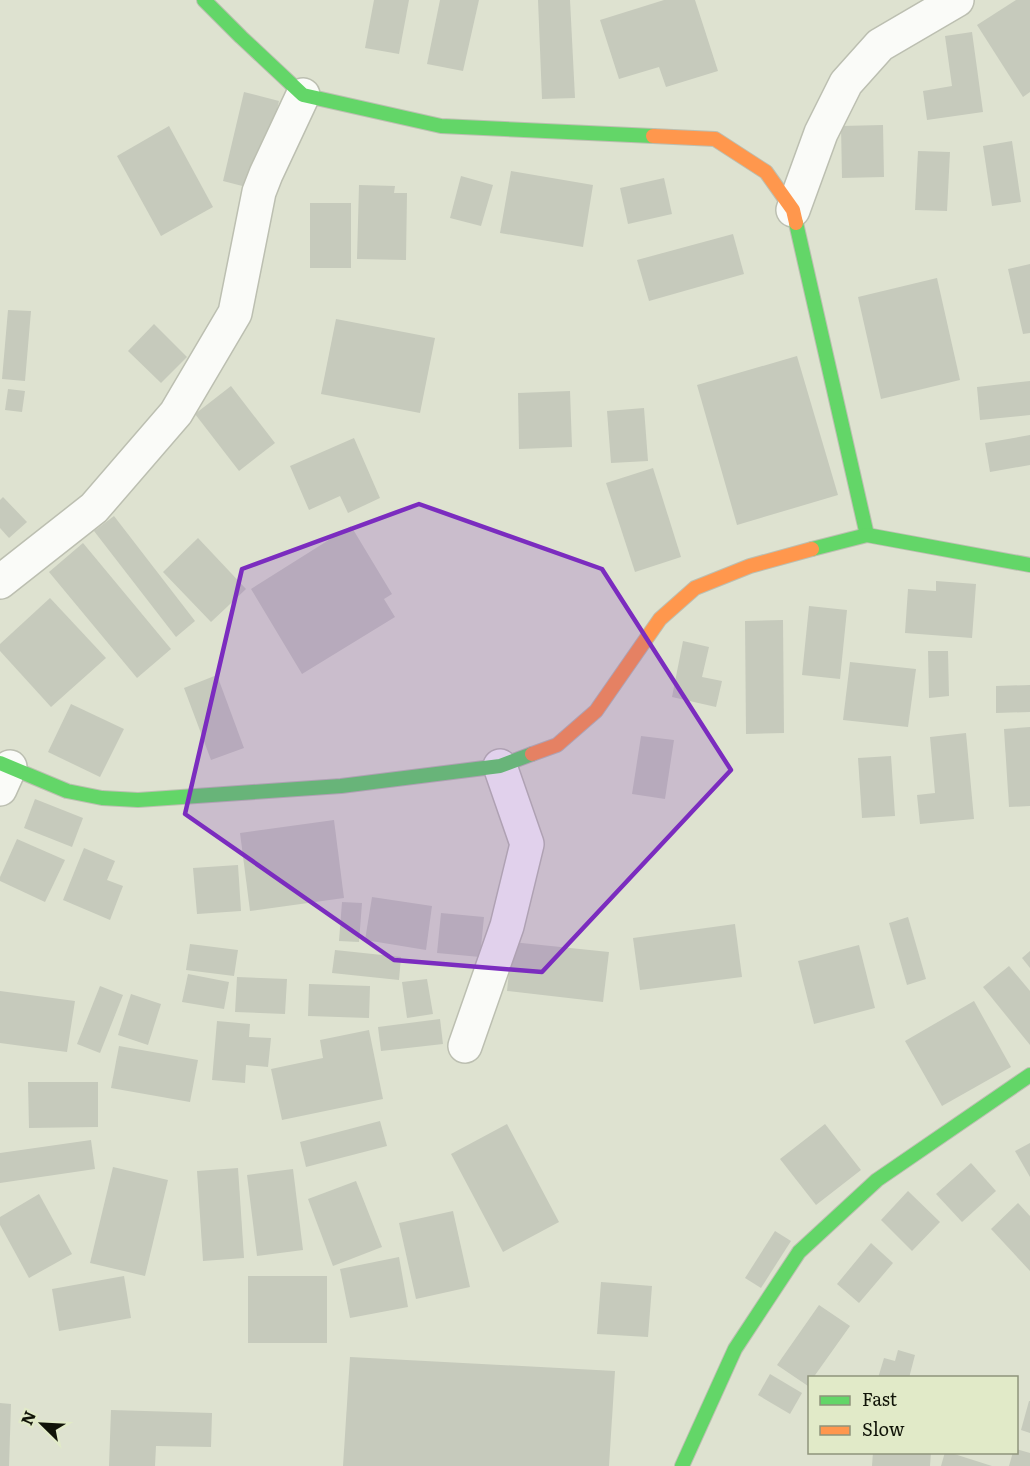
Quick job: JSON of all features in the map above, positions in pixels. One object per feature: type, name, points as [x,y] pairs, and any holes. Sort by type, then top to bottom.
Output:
[{"type":"street","points":[[204,0],[303,94],[441,126],[714,139],[766,172],[793,210],[867,535]]},
{"type":"street","points":[[793,210],[821,133],[846,84],[880,45],[957,0]]},
{"type":"street","points":[[0,582],[94,508],[176,413],[235,313],[260,192],[303,94]]},
{"type":"street","points":[[3,773],[102,798],[138,800],[341,786],[500,766],[557,745],[596,711],[660,620],[695,588],[750,566],[867,535],[1030,566]]},
{"type":"street","points":[[465,1046],[507,926],[527,844],[500,766]]},
{"type":"street","points":[[682,1466],[735,1349],[799,1252],[877,1180],[1030,1075]]},
{"type":"highlighted area","points":[[419,504],[602,569],[731,770],[542,972],[394,960],[185,814],[242,569]]},
{"type":"building","points":[[374,0],[409,0],[399,54],[365,48]]},
{"type":"building","points":[[440,0],[479,0],[463,71],[427,64]]},
{"type":"building","points":[[538,0],[570,0],[575,98],[542,99]]},
{"type":"building","points":[[664,0],[695,0],[718,71],[666,87],[659,67],[619,79],[600,20]]},
{"type":"building","points":[[1016,0],[1030,0],[1030,92],[1023,97],[977,25]]},
{"type":"building","points":[[972,32],[983,112],[927,120],[923,91],[952,86],[945,36]]},
{"type":"building","points":[[244,92],[279,101],[258,190],[223,181]]},
{"type":"building","points":[[883,125],[884,177],[842,178],[841,126]]},
{"type":"building","points":[[169,126],[213,207],[161,236],[117,156]]},
{"type":"building","points":[[1012,141],[1021,202],[992,206],[983,146]]},
{"type":"building","points":[[918,151],[950,152],[947,211],[915,210]]},
{"type":"building","points":[[511,171],[593,185],[583,247],[500,233]]},
{"type":"building","points":[[461,176],[493,185],[481,226],[450,218]]},
{"type":"building","points":[[664,178],[672,214],[628,224],[620,188]]},
{"type":"building","points":[[359,185],[395,186],[394,193],[407,193],[406,260],[357,259]]},
{"type":"building","points":[[310,203],[351,203],[351,268],[310,268]]},
{"type":"building","points":[[733,234],[744,274],[649,301],[637,260]]},
{"type":"building","points":[[1030,264],[1030,333],[1023,334],[1008,269]]},
{"type":"building","points":[[937,278],[960,380],[881,399],[858,297]]},
{"type":"building","points":[[8,310],[31,311],[25,381],[2,379]]},
{"type":"building","points":[[336,319],[435,338],[420,413],[321,394]]},
{"type":"building","points":[[154,324],[187,357],[161,383],[128,351]]},
{"type":"building","points":[[797,356],[838,495],[737,525],[697,385]]},
{"type":"building","points":[[1030,381],[1030,415],[980,420],[977,387]]},
{"type":"building","points":[[231,386],[275,443],[239,471],[195,414]]},
{"type":"building","points":[[8,389],[25,391],[22,412],[5,410]]},
{"type":"building","points":[[570,391],[572,447],[519,449],[518,393]]},
{"type":"building","points":[[644,408],[648,461],[611,463],[607,411]]},
{"type":"building","points":[[1030,435],[1030,465],[990,472],[985,443]]},
{"type":"building","points":[[354,438],[380,498],[348,513],[340,496],[309,510],[290,466]]},
{"type":"building","points":[[653,468],[681,557],[635,572],[606,483]]},
{"type":"building","points":[[3,497],[27,522],[9,538],[0,528],[0,500]]},
{"type":"building","points":[[114,516],[195,621],[176,637],[94,531]]},
{"type":"building","points":[[351,526],[392,594],[384,599],[395,617],[302,674],[251,589]]},
{"type":"building","points":[[198,538],[246,589],[211,622],[163,572]]},
{"type":"building","points":[[83,543],[171,649],[137,678],[49,572]]},
{"type":"building","points":[[936,581],[976,584],[972,638],[905,633],[908,589],[936,591]]},
{"type":"building","points":[[50,598],[106,658],[51,707],[0,651],[0,644]]},
{"type":"building","points":[[809,606],[847,610],[840,679],[802,675]]},
{"type":"building","points":[[783,620],[784,733],[746,734],[745,621]]},
{"type":"building","points":[[683,641],[709,647],[702,677],[722,681],[716,707],[672,697]]},
{"type":"building","points":[[928,651],[948,651],[949,696],[929,698]]},
{"type":"building","points":[[850,662],[916,669],[908,727],[843,720]]},
{"type":"building","points":[[217,675],[244,748],[211,760],[184,688]]},
{"type":"building","points":[[1030,685],[1030,712],[996,713],[996,686]]},
{"type":"building","points":[[71,704],[124,729],[100,777],[48,752]]},
{"type":"building","points":[[1030,727],[1030,806],[1009,807],[1004,729]]},
{"type":"building","points":[[966,733],[974,819],[920,824],[917,795],[935,793],[930,737]]},
{"type":"building","points":[[641,736],[674,740],[665,799],[632,794]]},
{"type":"building","points":[[891,756],[895,816],[862,818],[858,758]]},
{"type":"building","points":[[35,799],[83,818],[72,847],[24,828]]},
{"type":"building","points":[[334,820],[344,898],[250,911],[240,833]]},
{"type":"building","points":[[17,839],[65,860],[45,902],[0,881]]},
{"type":"building","points":[[84,848],[115,861],[107,880],[123,886],[110,920],[63,900]]},
{"type":"building","points":[[238,865],[241,911],[197,914],[193,868]]},
{"type":"building","points":[[372,897],[432,906],[426,950],[365,940]]},
{"type":"building","points":[[342,902],[362,903],[359,942],[339,941]]},
{"type":"building","points":[[441,913],[484,917],[480,957],[437,953]]},
{"type":"building","points":[[908,917],[926,979],[907,985],[889,923]]},
{"type":"building","points":[[735,924],[742,977],[640,990],[633,938]]},
{"type":"building","points":[[512,942],[609,952],[603,1002],[507,991]]},
{"type":"building","points":[[190,944],[238,950],[234,976],[186,970]]},
{"type":"building","points":[[859,945],[875,1008],[814,1024],[798,961]]},
{"type":"building","points":[[335,950],[401,957],[399,980],[332,973]]},
{"type":"building","points":[[1030,951],[1030,968],[1022,958]]},
{"type":"building","points":[[1009,966],[1030,991],[1030,1045],[983,987]]},
{"type":"building","points":[[188,974],[229,982],[224,1009],[182,1002]]},
{"type":"building","points":[[237,977],[287,979],[285,1014],[235,1012]]},
{"type":"building","points":[[427,979],[433,1014],[407,1018],[402,982]]},
{"type":"building","points":[[309,984],[370,986],[369,1018],[308,1016]]},
{"type":"building","points":[[100,986],[123,995],[100,1053],[77,1044]]},
{"type":"building","points":[[0,991],[75,1001],[67,1052],[0,1043]]},
{"type":"building","points":[[131,994],[161,1004],[148,1045],[118,1035]]},
{"type":"building","points":[[974,1001],[1011,1067],[942,1106],[905,1041]]},
{"type":"building","points":[[440,1019],[443,1044],[381,1051],[378,1027]]},
{"type":"building","points":[[217,1021],[250,1024],[249,1037],[271,1038],[268,1067],[246,1065],[245,1083],[212,1080]]},
{"type":"building","points":[[369,1030],[383,1099],[282,1120],[271,1069],[323,1058],[320,1040]]},
{"type":"building","points":[[119,1046],[198,1060],[190,1102],[111,1088]]},
{"type":"building","points":[[28,1082],[98,1082],[98,1127],[29,1128]]},
{"type":"building","points":[[380,1121],[387,1146],[306,1167],[300,1142]]},
{"type":"building","points":[[507,1124],[559,1222],[503,1252],[451,1154]]},
{"type":"building","points":[[825,1124],[861,1170],[816,1205],[780,1159]]},
{"type":"building","points":[[91,1140],[95,1169],[0,1183],[0,1153]]},
{"type":"building","points":[[1030,1143],[1030,1177],[1015,1151]]},
{"type":"building","points":[[971,1163],[996,1191],[962,1222],[936,1194]]},
{"type":"building","points":[[113,1167],[168,1180],[145,1276],[90,1263]]},
{"type":"building","points":[[238,1168],[244,1258],[203,1261],[197,1171]]},
{"type":"building","points":[[293,1169],[303,1250],[257,1256],[247,1175]]},
{"type":"building","points":[[356,1181],[382,1247],[333,1266],[308,1199]]},
{"type":"building","points":[[908,1191],[940,1222],[912,1251],[881,1220]]},
{"type":"building","points":[[39,1194],[72,1254],[29,1278],[0,1225],[0,1217]]},
{"type":"building","points":[[1018,1203],[1030,1216],[1030,1271],[991,1229]]},
{"type":"building","points":[[453,1211],[470,1287],[416,1299],[399,1223]]},
{"type":"building","points":[[775,1231],[791,1241],[761,1288],[745,1278]]},
{"type":"building","points":[[871,1243],[893,1263],[859,1303],[837,1284]]},
{"type":"building","points":[[399,1257],[408,1307],[350,1318],[340,1269]]},
{"type":"building","points":[[124,1276],[131,1318],[59,1331],[52,1289]]},
{"type":"building","points":[[248,1276],[327,1276],[327,1343],[248,1343]]},
{"type":"building","points":[[601,1282],[652,1286],[648,1337],[597,1334]]},
{"type":"building","points":[[819,1305],[850,1326],[814,1376],[808,1376],[808,1386],[777,1365]]},
{"type":"building","points":[[898,1350],[915,1355],[910,1376],[879,1376],[884,1358],[895,1361]]},
{"type":"building","points":[[350,1357],[615,1371],[609,1466],[343,1466]]},
{"type":"building","points":[[770,1374],[802,1393],[790,1414],[758,1395]]},
{"type":"building","points":[[1030,1401],[1030,1433],[1021,1430]]},
{"type":"building","points":[[0,1403],[11,1404],[9,1466],[0,1466]]},
{"type":"building","points":[[111,1410],[212,1413],[211,1447],[156,1446],[155,1466],[109,1466]]},
{"type":"building","points":[[1018,1450],[1030,1453],[1030,1466],[1009,1466],[1012,1454],[1018,1454]]},
{"type":"building","points":[[873,1454],[931,1454],[930,1466],[872,1466]]},
{"type":"building","points":[[944,1454],[954,1454],[992,1466],[941,1466]]},
{"type":"traffic: fast","points":[[204,0],[303,95],[441,126],[653,136]]},
{"type":"traffic: fast","points":[[796,223],[867,535]]},
{"type":"traffic: fast","points":[[812,549],[867,535],[1030,565]]},
{"type":"traffic: fast","points":[[0,763],[67,791],[102,798],[138,800],[341,786],[500,766],[532,754]]},
{"type":"traffic: fast","points":[[682,1466],[735,1349],[799,1252],[877,1180],[1030,1075]]},
{"type":"traffic: slow","points":[[653,136],[715,139],[766,172],[793,210],[796,223]]},
{"type":"traffic: slow","points":[[532,754],[557,745],[596,711],[660,619],[695,588],[750,566],[812,549]]}]
